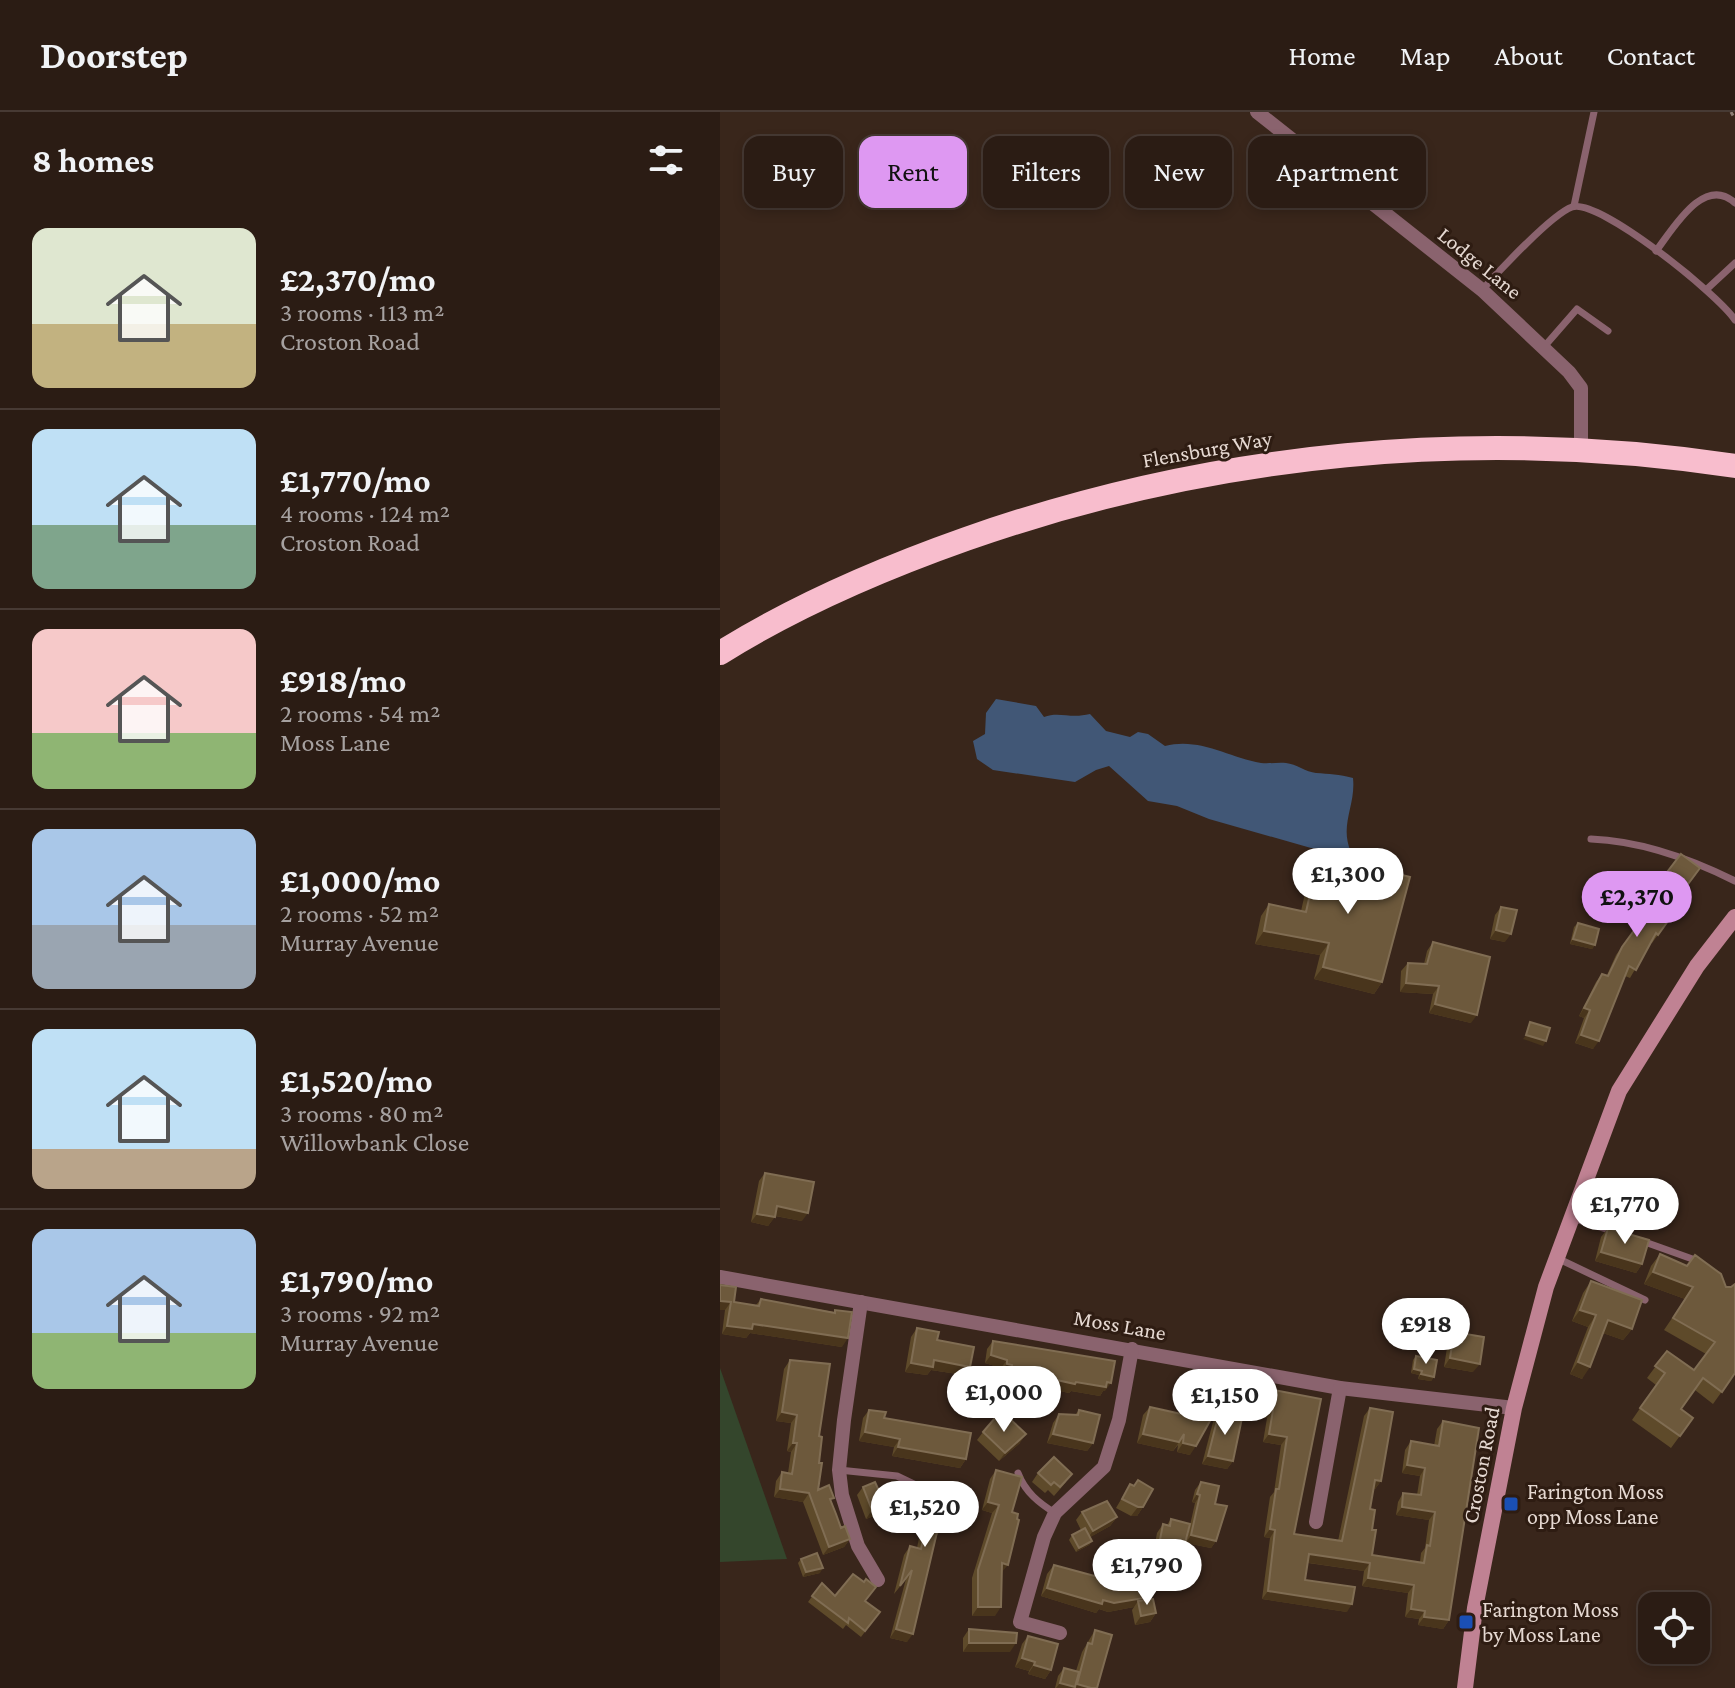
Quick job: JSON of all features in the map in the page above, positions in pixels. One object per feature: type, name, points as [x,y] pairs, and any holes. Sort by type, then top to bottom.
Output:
[{"type":"highway","name":"Flensburg Way","points":[[720,653],[808,604],[932,551],[1029,518],[1136,489],[1250,466],[1355,453],[1466,448],[1581,450],[1735,466]]},
{"type":"street","name":"Lodge Lane","points":[[1257,112],[1482,290],[1569,372],[1581,388],[1581,450]]},
{"type":"street","name":"Croston Road","points":[[1465,1688],[1475,1608],[1514,1408],[1546,1287],[1619,1091],[1697,966],[1735,917]]},
{"type":"street","name":"Moss Lane","points":[[720,1277],[1340,1388],[1514,1408]]},
{"type":"street","points":[[861,1302],[839,1470],[842,1495],[858,1546],[878,1580]]},
{"type":"street","points":[[1060,1633],[1020,1622],[1044,1537],[1055,1513],[1104,1467],[1119,1420],[1132,1349]]},
{"type":"street","points":[[1316,1522],[1340,1388]]},
{"type":"lane","points":[[1574,206],[1594,112]]},
{"type":"lane","points":[[1656,251],[1698,201],[1711,194],[1727,196],[1735,203]]},
{"type":"lane","points":[[1482,290],[1559,215],[1574,206],[1585,207],[1603,215],[1707,289],[1735,320]]},
{"type":"lane","points":[[1707,289],[1735,263]]},
{"type":"lane","points":[[1543,348],[1577,309],[1608,331]]},
{"type":"lane","points":[[1591,839],[1622,840],[1707,867],[1735,881]]},
{"type":"lane","points":[[1572,1218],[1702,1263]]},
{"type":"lane","points":[[1557,1258],[1645,1300]]},
{"type":"lane","points":[[839,1470],[897,1476],[922,1488]]},
{"type":"lane","points":[[1018,1473],[1022,1485],[1055,1513]]},
{"type":"path","points":[[1731,112],[1735,119]]},
{"type":"green space","points":[[720,1368],[787,1559],[720,1562]]},
{"type":"water","points":[[996,699],[1036,706],[1044,717],[1090,714],[1106,731],[1130,737],[1138,732],[1148,734],[1165,746],[1202,746],[1261,763],[1286,763],[1312,772],[1353,778],[1347,824],[1351,852],[1311,848],[1209,819],[1177,806],[1148,801],[1109,766],[1075,782],[993,770],[977,759],[973,741],[985,734],[986,713]]},
{"type":"building","points":[[1319,854],[1410,877],[1382,982],[1323,967],[1329,943],[1264,931],[1269,904],[1306,912]]},
{"type":"building","points":[[1681,854],[1700,868],[1674,903],[1678,907],[1658,935],[1656,933],[1636,970],[1629,966],[1599,1041],[1581,1035],[1590,1010],[1584,1008],[1602,974],[1608,976],[1622,947],[1646,914],[1615,893],[1624,880],[1648,897]]},
{"type":"building","points":[[1501,907],[1517,910],[1511,934],[1496,930]]},
{"type":"building","points":[[1578,923],[1599,929],[1595,945],[1573,939]]},
{"type":"building","points":[[1433,942],[1490,957],[1477,1015],[1435,1004],[1439,986],[1406,983],[1408,963],[1427,964]]},
{"type":"building","points":[[1530,1022],[1550,1028],[1546,1041],[1526,1035]]},
{"type":"building","points":[[765,1173],[814,1182],[808,1213],[777,1206],[775,1217],[757,1214]]},
{"type":"building","points":[[1608,1228],[1649,1240],[1642,1264],[1601,1252]]},
{"type":"building","points":[[1660,1254],[1687,1266],[1695,1255],[1721,1274],[1726,1287],[1735,1284],[1735,1373],[1722,1392],[1703,1378],[1681,1409],[1693,1418],[1680,1436],[1640,1408],[1665,1373],[1655,1366],[1667,1351],[1694,1370],[1715,1342],[1673,1318],[1693,1287],[1653,1272]]},
{"type":"building","points":[[1591,1281],[1642,1300],[1632,1329],[1608,1320],[1590,1367],[1578,1362],[1596,1315],[1580,1310]]},
{"type":"building","points":[[720,1285],[736,1287],[734,1302],[759,1306],[761,1299],[835,1313],[835,1310],[852,1312],[848,1338],[753,1324],[752,1329],[727,1326],[731,1302],[720,1301]]},
{"type":"building","points":[[917,1328],[939,1332],[937,1340],[974,1347],[970,1367],[934,1360],[933,1367],[911,1363]]},
{"type":"building","points":[[1454,1332],[1484,1337],[1480,1364],[1450,1358]]},
{"type":"building","points":[[993,1341],[1115,1361],[1111,1383],[1107,1382],[1106,1387],[1075,1384],[1011,1370],[1012,1365],[1007,1364],[1007,1360],[991,1355]]},
{"type":"building","points":[[1416,1356],[1437,1360],[1434,1377],[1414,1369]]},
{"type":"building","points":[[790,1360],[830,1364],[819,1436],[822,1437],[819,1463],[822,1463],[818,1490],[829,1485],[834,1498],[830,1499],[841,1528],[845,1526],[850,1539],[829,1547],[809,1493],[780,1489],[782,1472],[792,1474],[797,1443],[793,1443],[797,1415],[782,1412]]},
{"type":"building","points":[[1263,1388],[1321,1399],[1294,1534],[1342,1541],[1370,1408],[1393,1412],[1381,1481],[1375,1480],[1370,1509],[1375,1510],[1372,1530],[1376,1530],[1372,1555],[1424,1563],[1435,1512],[1402,1507],[1403,1493],[1421,1495],[1425,1468],[1407,1465],[1411,1441],[1439,1446],[1443,1421],[1479,1428],[1449,1620],[1424,1617],[1425,1611],[1411,1609],[1414,1585],[1368,1578],[1370,1563],[1309,1554],[1305,1580],[1355,1587],[1352,1604],[1268,1591],[1275,1530],[1270,1529],[1287,1437],[1269,1434],[1273,1410],[1259,1407]]},
{"type":"building","points":[[1150,1407],[1195,1417],[1197,1408],[1215,1412],[1196,1446],[1183,1443],[1184,1434],[1179,1442],[1143,1434]]},
{"type":"building","points":[[869,1410],[886,1412],[884,1418],[971,1433],[966,1459],[898,1447],[900,1439],[865,1432]]},
{"type":"building","points":[[1079,1410],[1100,1415],[1093,1443],[1053,1434],[1059,1414],[1078,1415]]},
{"type":"building","points":[[1219,1413],[1242,1418],[1233,1461],[1208,1456]]},
{"type":"building","points":[[995,1418],[1003,1425],[1009,1418],[1026,1434],[1005,1453],[983,1432]]},
{"type":"building","points":[[1054,1457],[1072,1474],[1060,1487],[1054,1482],[1051,1485],[1038,1473]]},
{"type":"building","points":[[996,1470],[1022,1477],[1012,1512],[1018,1514],[1019,1520],[1008,1565],[1002,1563],[1001,1607],[978,1607],[978,1570],[999,1505],[988,1502]]},
{"type":"building","points":[[1138,1480],[1153,1489],[1143,1507],[1122,1499],[1130,1484],[1134,1486]]},
{"type":"building","points":[[875,1482],[879,1491],[890,1486],[896,1501],[872,1510],[863,1487]]},
{"type":"building","points":[[1201,1482],[1219,1486],[1215,1504],[1227,1506],[1216,1541],[1191,1535]]},
{"type":"building","points":[[947,1486],[961,1488],[954,1524],[943,1522],[942,1529],[938,1528],[913,1634],[896,1629],[912,1570],[900,1586],[910,1546],[921,1549],[927,1520],[908,1517],[913,1491],[944,1497]]},
{"type":"building","points":[[1107,1501],[1117,1517],[1093,1531],[1082,1512]]},
{"type":"building","points":[[1171,1519],[1190,1524],[1183,1551],[1159,1545],[1163,1524],[1170,1526]]},
{"type":"building","points":[[1085,1528],[1092,1541],[1079,1548],[1072,1535]]},
{"type":"building","points":[[817,1553],[823,1568],[806,1572],[801,1559]]},
{"type":"building","points":[[1054,1565],[1126,1582],[1147,1578],[1150,1597],[1114,1603],[1103,1600],[1102,1604],[1047,1588]]},
{"type":"building","points":[[853,1574],[876,1587],[865,1601],[880,1612],[865,1631],[849,1618],[848,1623],[812,1596],[822,1583],[835,1596]]},
{"type":"building","points":[[1153,1599],[1156,1613],[1141,1616],[1138,1601]]},
{"type":"building","points":[[969,1629],[1017,1633],[1016,1643],[969,1643]]},
{"type":"building","points":[[1095,1630],[1112,1635],[1097,1688],[1091,1688],[1077,1684],[1088,1643],[1092,1644]]},
{"type":"building","points":[[1028,1636],[1058,1644],[1051,1670],[1022,1658]]},
{"type":"building","points":[[1064,1668],[1079,1672],[1075,1687],[1060,1683]]},
{"type":"place","name":"Farington Moss opp Moss Lane","points":[[1511,1504]]},
{"type":"place","name":"Farington Moss by Moss Lane","points":[[1466,1622]]}]
